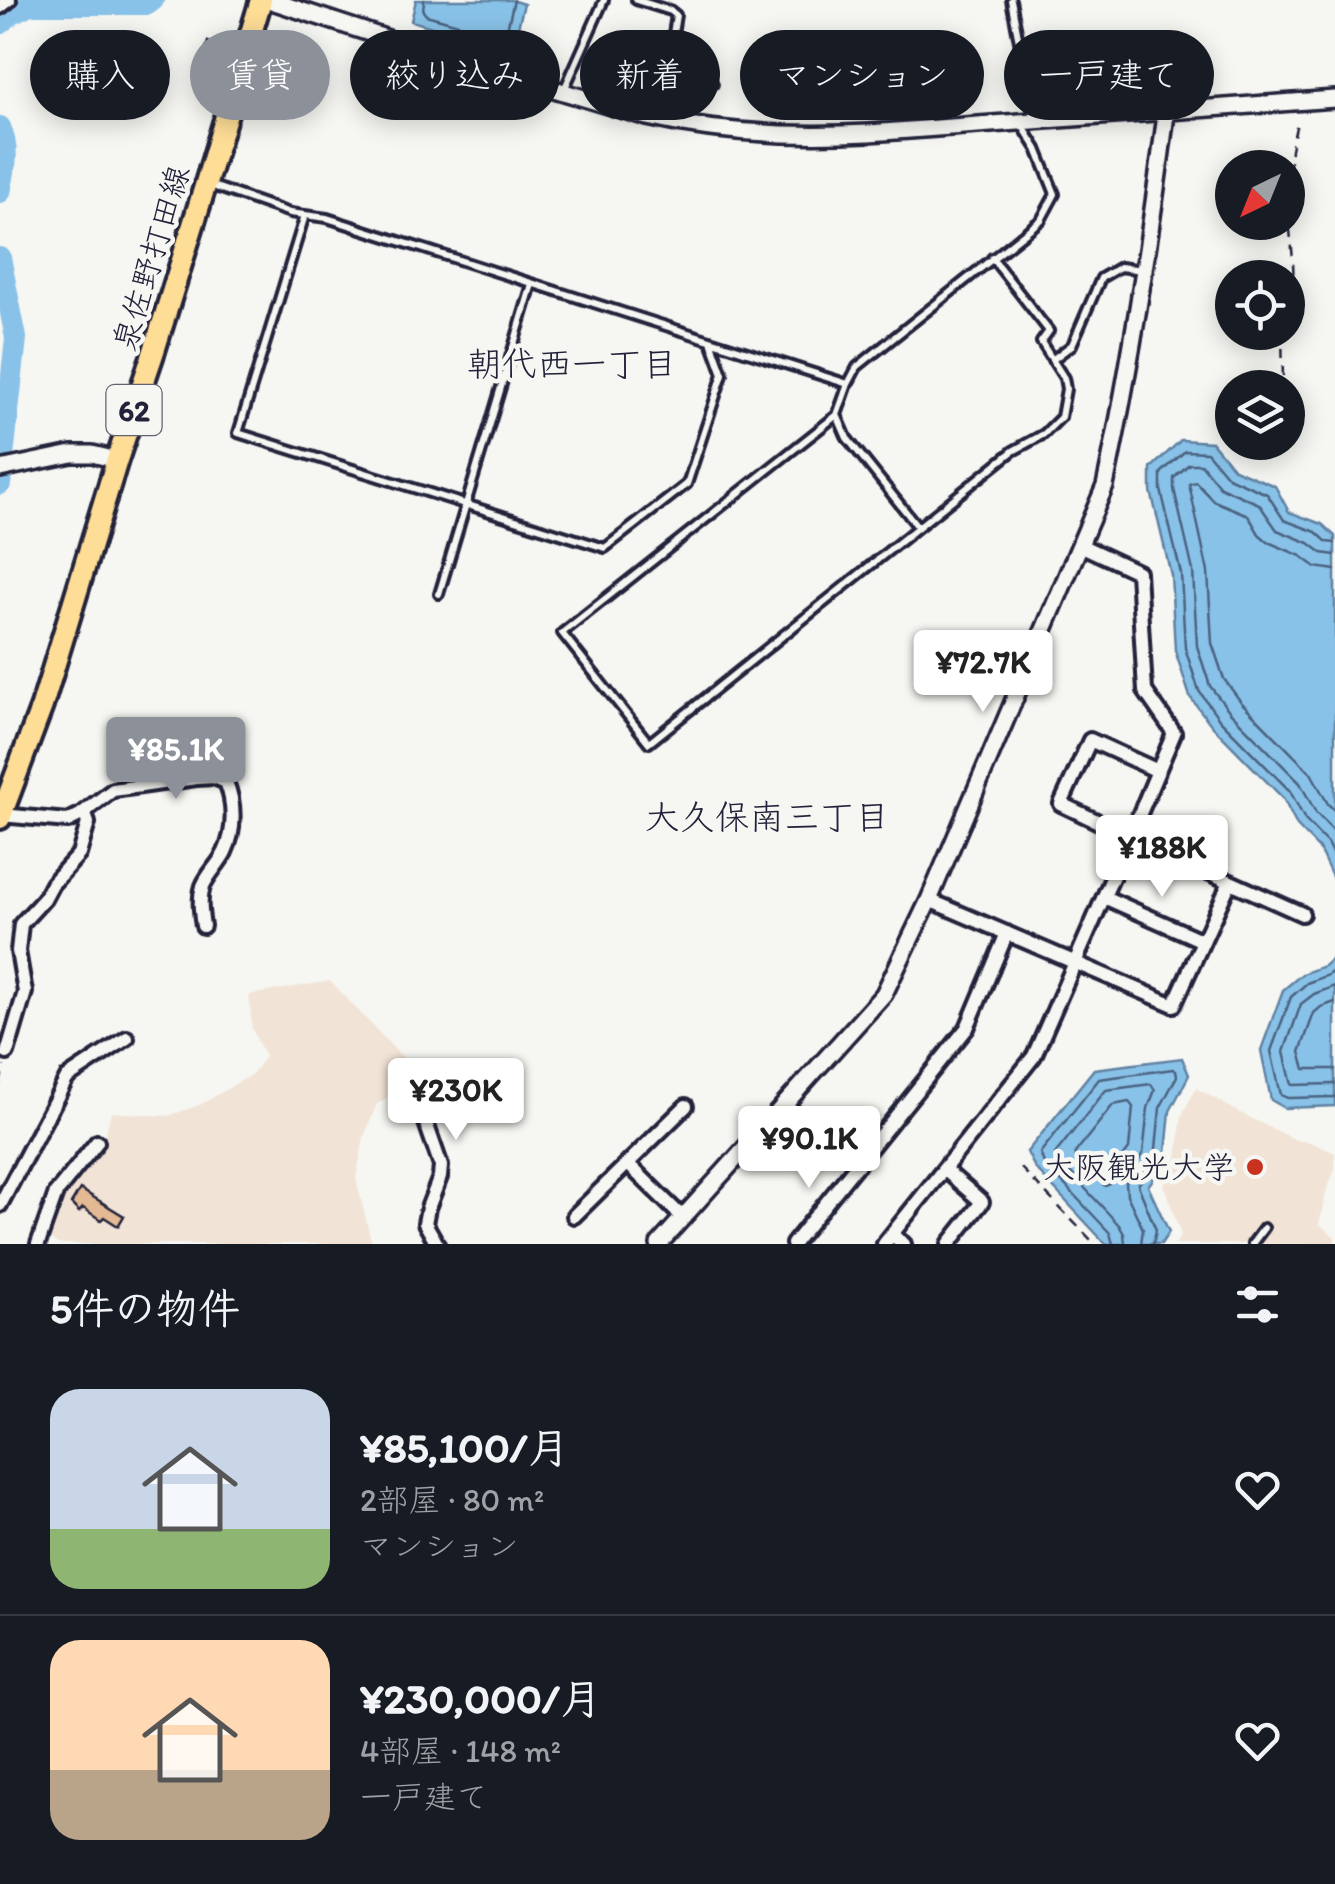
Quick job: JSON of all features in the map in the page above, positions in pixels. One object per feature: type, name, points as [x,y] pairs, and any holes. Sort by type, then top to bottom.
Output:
[{"type":"main road","name":"泉佐野打田線","points":[[1,816],[42,706],[265,0]]},
{"type":"street","points":[[0,7],[9,0]]},
{"type":"street","points":[[265,0],[564,92],[689,126],[816,136],[1027,120]]},
{"type":"street","points":[[1214,108],[1335,99]]},
{"type":"street","points":[[660,1244],[884,994],[929,900],[1105,486],[1144,270],[1165,120]]},
{"type":"street","points":[[0,469],[72,454],[117,460]]},
{"type":"street","points":[[904,1244],[888,1239],[1034,1056],[1174,733],[1145,691],[1138,572],[1080,545]]},
{"type":"street","points":[[1158,771],[1090,740],[1061,804],[1302,914]]},
{"type":"street","points":[[1,816],[68,821],[112,790],[196,778],[214,777],[226,782],[232,795],[232,826],[225,851],[204,885],[200,905],[203,926]]},
{"type":"street","points":[[7,1053],[25,992],[18,951],[21,924],[79,854],[88,823],[84,812]]},
{"type":"street","points":[[929,900],[1174,1005],[1230,882]]},
{"type":"street","points":[[1104,897],[1203,941]]},
{"type":"street","points":[[794,1244],[967,1028],[1008,933]]},
{"type":"street","points":[[0,1205],[67,1078],[127,1038]]},
{"type":"street","points":[[407,1069],[414,1076],[441,1166],[426,1223],[438,1244]]},
{"type":"street","points":[[574,1216],[686,1106]]},
{"type":"street","points":[[785,1106],[858,1165]]},
{"type":"street","points":[[38,1244],[56,1193],[97,1142]]},
{"type":"street","points":[[628,1164],[682,1217]]},
{"type":"street","points":[[944,1169],[982,1202],[949,1244]]},
{"type":"lane","points":[[564,92],[604,0]]},
{"type":"lane","points":[[636,0],[676,15],[674,30]]},
{"type":"lane","points":[[1011,0],[1015,30]]},
{"type":"lane","points":[[992,258],[1048,331],[1042,342],[1064,378],[1066,389],[1061,417],[1044,434],[1013,450],[648,743],[562,634],[837,415],[856,368],[992,258],[1041,220],[1056,194],[1027,120]]},
{"type":"lane","points":[[206,184],[290,212],[327,218],[848,384]]},
{"type":"lane","points":[[305,215],[238,433],[465,505],[605,548],[687,484],[723,374],[711,340]]},
{"type":"lane","points":[[1052,360],[1072,345],[1101,278],[1120,266],[1144,270]]},
{"type":"lane","points":[[439,594],[532,284]]},
{"type":"lane","points":[[837,415],[847,438],[918,527]]},
{"type":"lane","points":[[1252,1244],[1264,1228]]},
{"type":"path","points":[[1291,150],[1302,102]]},
{"type":"path","points":[[0,1084],[7,1053]]},
{"type":"path","points":[[1022,1168],[1095,1244]]},
{"type":"shaded area","points":[[330,981],[405,1060],[407,1069],[400,1090],[377,1104],[364,1137],[356,1179],[372,1244],[58,1244],[46,1236],[73,1181],[103,1143],[111,1112],[168,1116],[202,1104],[252,1074],[265,1057],[252,1029],[249,995]]},
{"type":"shaded area","name":"大阪観光大学","points":[[1196,1088],[1296,1140],[1335,1153],[1335,1169],[1319,1224],[1335,1237],[1335,1244],[1175,1244],[1181,1235],[1164,1184],[1176,1166],[1182,1115]]},
{"type":"water","points":[[416,0],[511,0],[524,4],[517,30],[442,30],[411,21]]},
{"type":"water","points":[[1181,440],[1212,442],[1215,460],[1227,460],[1234,469],[1275,486],[1289,512],[1322,524],[1335,536],[1335,883],[1319,849],[1297,826],[1283,798],[1212,726],[1190,697],[1175,650],[1171,575],[1151,491],[1151,468]]},
{"type":"water","points":[[1335,956],[1335,1106],[1285,1108],[1271,1100],[1261,1050],[1283,990]]},
{"type":"water","points":[[1182,1058],[1189,1075],[1170,1111],[1165,1163],[1148,1186],[1169,1232],[1161,1244],[1106,1244],[1035,1168],[1027,1152],[1094,1069]]},
{"type":"building","points":[[80,1189],[124,1216],[118,1226],[83,1208],[79,1212],[71,1204]]},
{"type":"waterway","points":[[0,24],[30,4],[148,4],[153,0]]},
{"type":"waterway","points":[[0,127],[6,152],[0,192]]},
{"type":"waterway","points":[[0,258],[16,338],[0,484]]},
{"type":"place","name":"大阪観光大学","points":[[1255,1167]]},
{"type":"district","name":"朝代西一丁目","points":[[572,364]]},
{"type":"district","name":"大久保南三丁目","points":[[767,817]]}]
